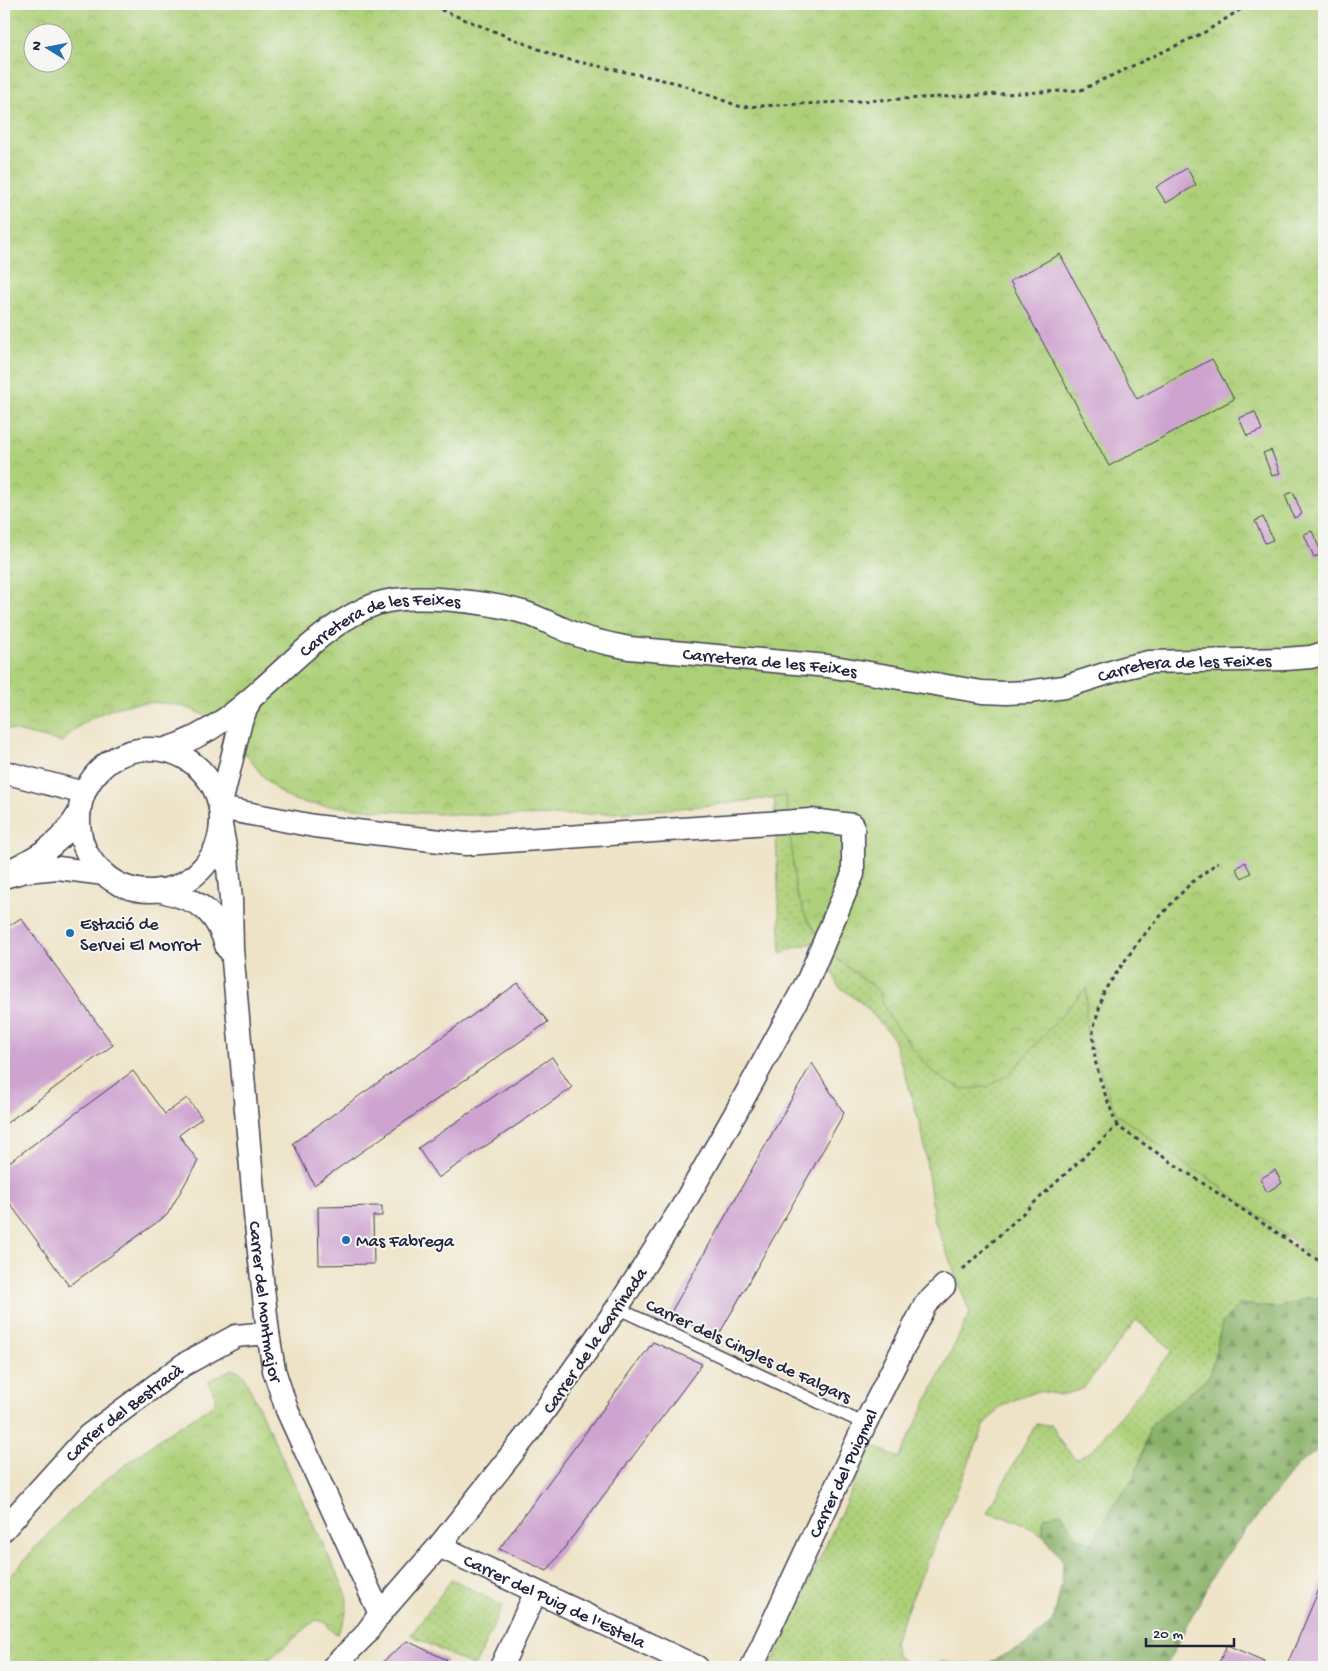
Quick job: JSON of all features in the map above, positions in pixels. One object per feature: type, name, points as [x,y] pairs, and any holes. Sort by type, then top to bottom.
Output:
[{"type":"street","name":"Carretera de les Feixes","points":[[162,750],[193,740],[208,731],[250,700],[306,649],[347,618],[377,604],[411,599],[493,605],[526,613],[576,634],[601,642],[629,648],[828,666],[982,692],[1028,692],[1064,687],[1149,662],[1285,659],[1324,654]]},
{"type":"street","name":"Carretera de les Feixes","points":[[220,817],[241,721],[250,700]]},
{"type":"street","points":[[4,876],[50,849],[65,834],[94,776],[108,763],[124,754],[143,749],[162,750],[189,760],[209,781],[216,794],[220,817],[216,844],[207,862],[185,881],[158,890],[144,891],[129,888],[104,874],[92,861],[84,846],[80,830],[82,803]]},
{"type":"street","points":[[4,772],[82,803]]},
{"type":"street","name":"Carrer del Montmajor","points":[[220,817],[231,899],[234,968],[256,1226],[274,1370],[287,1410],[380,1614]]},
{"type":"street","name":"Carrer de la Garrinada","points":[[220,817],[466,844],[811,820],[853,825],[853,874],[808,980],[682,1207],[617,1308],[530,1432],[364,1636],[333,1667]]},
{"type":"street","points":[[4,876],[58,868],[104,874]]},
{"type":"street","name":"Carrer del Montmajor","points":[[158,890],[183,896],[205,907],[223,934],[234,968]]},
{"type":"street","name":"Carrer del Puigmal","points":[[752,1667],[865,1424],[925,1305],[944,1286]]},
{"type":"street","name":"Carrer del Bestracà","points":[[4,1529],[89,1435],[182,1365],[236,1336],[268,1333]]},
{"type":"street","name":"Carrer del Puig de l'Estela","points":[[439,1546],[697,1667]]},
{"type":"street","points":[[501,1667],[536,1592]]},
{"type":"lane","name":"Carrer dels Cingles de Falgars","points":[[617,1308],[865,1424]]},
{"type":"path","points":[[426,4],[561,58],[677,83],[741,107],[1082,90],[1205,32],[1249,4]]},
{"type":"path","points":[[1218,862],[1190,884],[1171,904],[1138,942],[1104,991],[1093,1030],[1094,1060],[1117,1126],[1324,1264]]},
{"type":"path","points":[[944,1286],[989,1247],[1117,1126]]},
{"type":"green space","points":[[4,4],[1324,4],[1324,1264],[1229,1193],[1185,1164],[1117,1114],[1087,1034],[1087,987],[1008,1075],[987,1087],[963,1089],[946,1081],[928,1067],[890,1019],[878,990],[829,953],[807,919],[796,892],[786,796],[691,807],[596,814],[454,815],[326,806],[297,801],[287,797],[268,782],[229,734],[210,719],[189,709],[167,703],[121,706],[99,714],[79,726],[62,742],[4,728]]},
{"type":"green space","points":[[770,694],[1146,883],[1287,1242],[1304,1251],[1324,1252],[1324,1299],[1306,1298],[1279,1308],[1239,1304],[1217,1350],[1210,1375],[1150,1427],[1136,1474],[1091,1543],[1076,1537],[1061,1513],[1043,1517],[1043,1535],[1018,1521],[987,1513],[1036,1424],[1052,1425],[1061,1443],[1076,1459],[1093,1450],[1173,1350],[1136,1320],[1083,1389],[1061,1395],[1039,1391],[1000,1407],[985,1424],[894,1641],[896,1655],[906,1662],[921,1667],[770,1667],[872,1445],[899,1458],[970,1313],[934,1219],[923,1136],[892,1036],[864,1005],[837,985],[827,952],[821,946],[810,944],[781,953]]},
{"type":"green space","points":[[1306,1298],[1324,1299],[1324,1445],[1296,1467],[1218,1566],[1166,1667],[921,1667],[941,1662],[982,1666],[1025,1645],[1053,1622],[1062,1582],[1063,1561],[1043,1535],[1043,1517],[1061,1513],[1076,1537],[1091,1543],[1136,1474],[1150,1427],[1210,1375],[1222,1323],[1239,1304],[1279,1308]]},
{"type":"green space","points":[[232,1369],[239,1371],[244,1376],[346,1593],[346,1615],[337,1634],[326,1623],[316,1620],[260,1667],[4,1667],[4,1584],[56,1525],[103,1482],[161,1438],[215,1404],[215,1395],[209,1383],[210,1380]]},
{"type":"green space","points":[[452,1579],[503,1606],[474,1667],[411,1635]]},
{"type":"building","points":[[1187,168],[1196,185],[1166,203],[1156,187]]},
{"type":"building","points":[[1060,254],[1137,399],[1212,359],[1234,399],[1109,466],[1010,281]]},
{"type":"building","points":[[1255,412],[1262,430],[1247,436],[1239,418]]},
{"type":"building","points":[[1271,450],[1280,473],[1272,476],[1263,453]]},
{"type":"building","points":[[1293,492],[1302,514],[1294,518],[1285,495]]},
{"type":"building","points":[[1263,517],[1273,540],[1265,543],[1255,521]]},
{"type":"building","points":[[1312,531],[1322,554],[1314,557],[1304,534]]},
{"type":"building","points":[[1245,862],[1251,873],[1242,878],[1236,869]]},
{"type":"building","points":[[21,918],[113,1045],[4,1125],[4,929]]},
{"type":"building","points":[[518,983],[548,1022],[314,1185],[293,1143]]},
{"type":"building","points":[[552,1057],[572,1088],[438,1178],[418,1148]]},
{"type":"building","points":[[812,1063],[844,1113],[717,1338],[670,1314]]},
{"type":"building","points":[[133,1071],[165,1114],[187,1098],[202,1118],[179,1135],[198,1161],[167,1215],[69,1286],[4,1195],[4,1166]]},
{"type":"building","points":[[1275,1170],[1282,1183],[1267,1192],[1260,1179]]},
{"type":"building","name":"Mas Fabrega","points":[[382,1206],[382,1216],[373,1216],[374,1264],[319,1265],[318,1207]]},
{"type":"building","points":[[653,1342],[702,1364],[547,1571],[499,1549]]},
{"type":"building","points":[[1324,1578],[1324,1667],[1286,1667]]},
{"type":"building","points":[[407,1641],[447,1660],[443,1667],[377,1667]]},
{"type":"building","points":[[1227,1645],[1264,1661],[1261,1667],[1217,1667]]},
{"type":"place","name":"Estació de Servei El Morrot","points":[[70,933]]},
{"type":"place","name":"Mas Fabrega","points":[[346,1240]]}]
